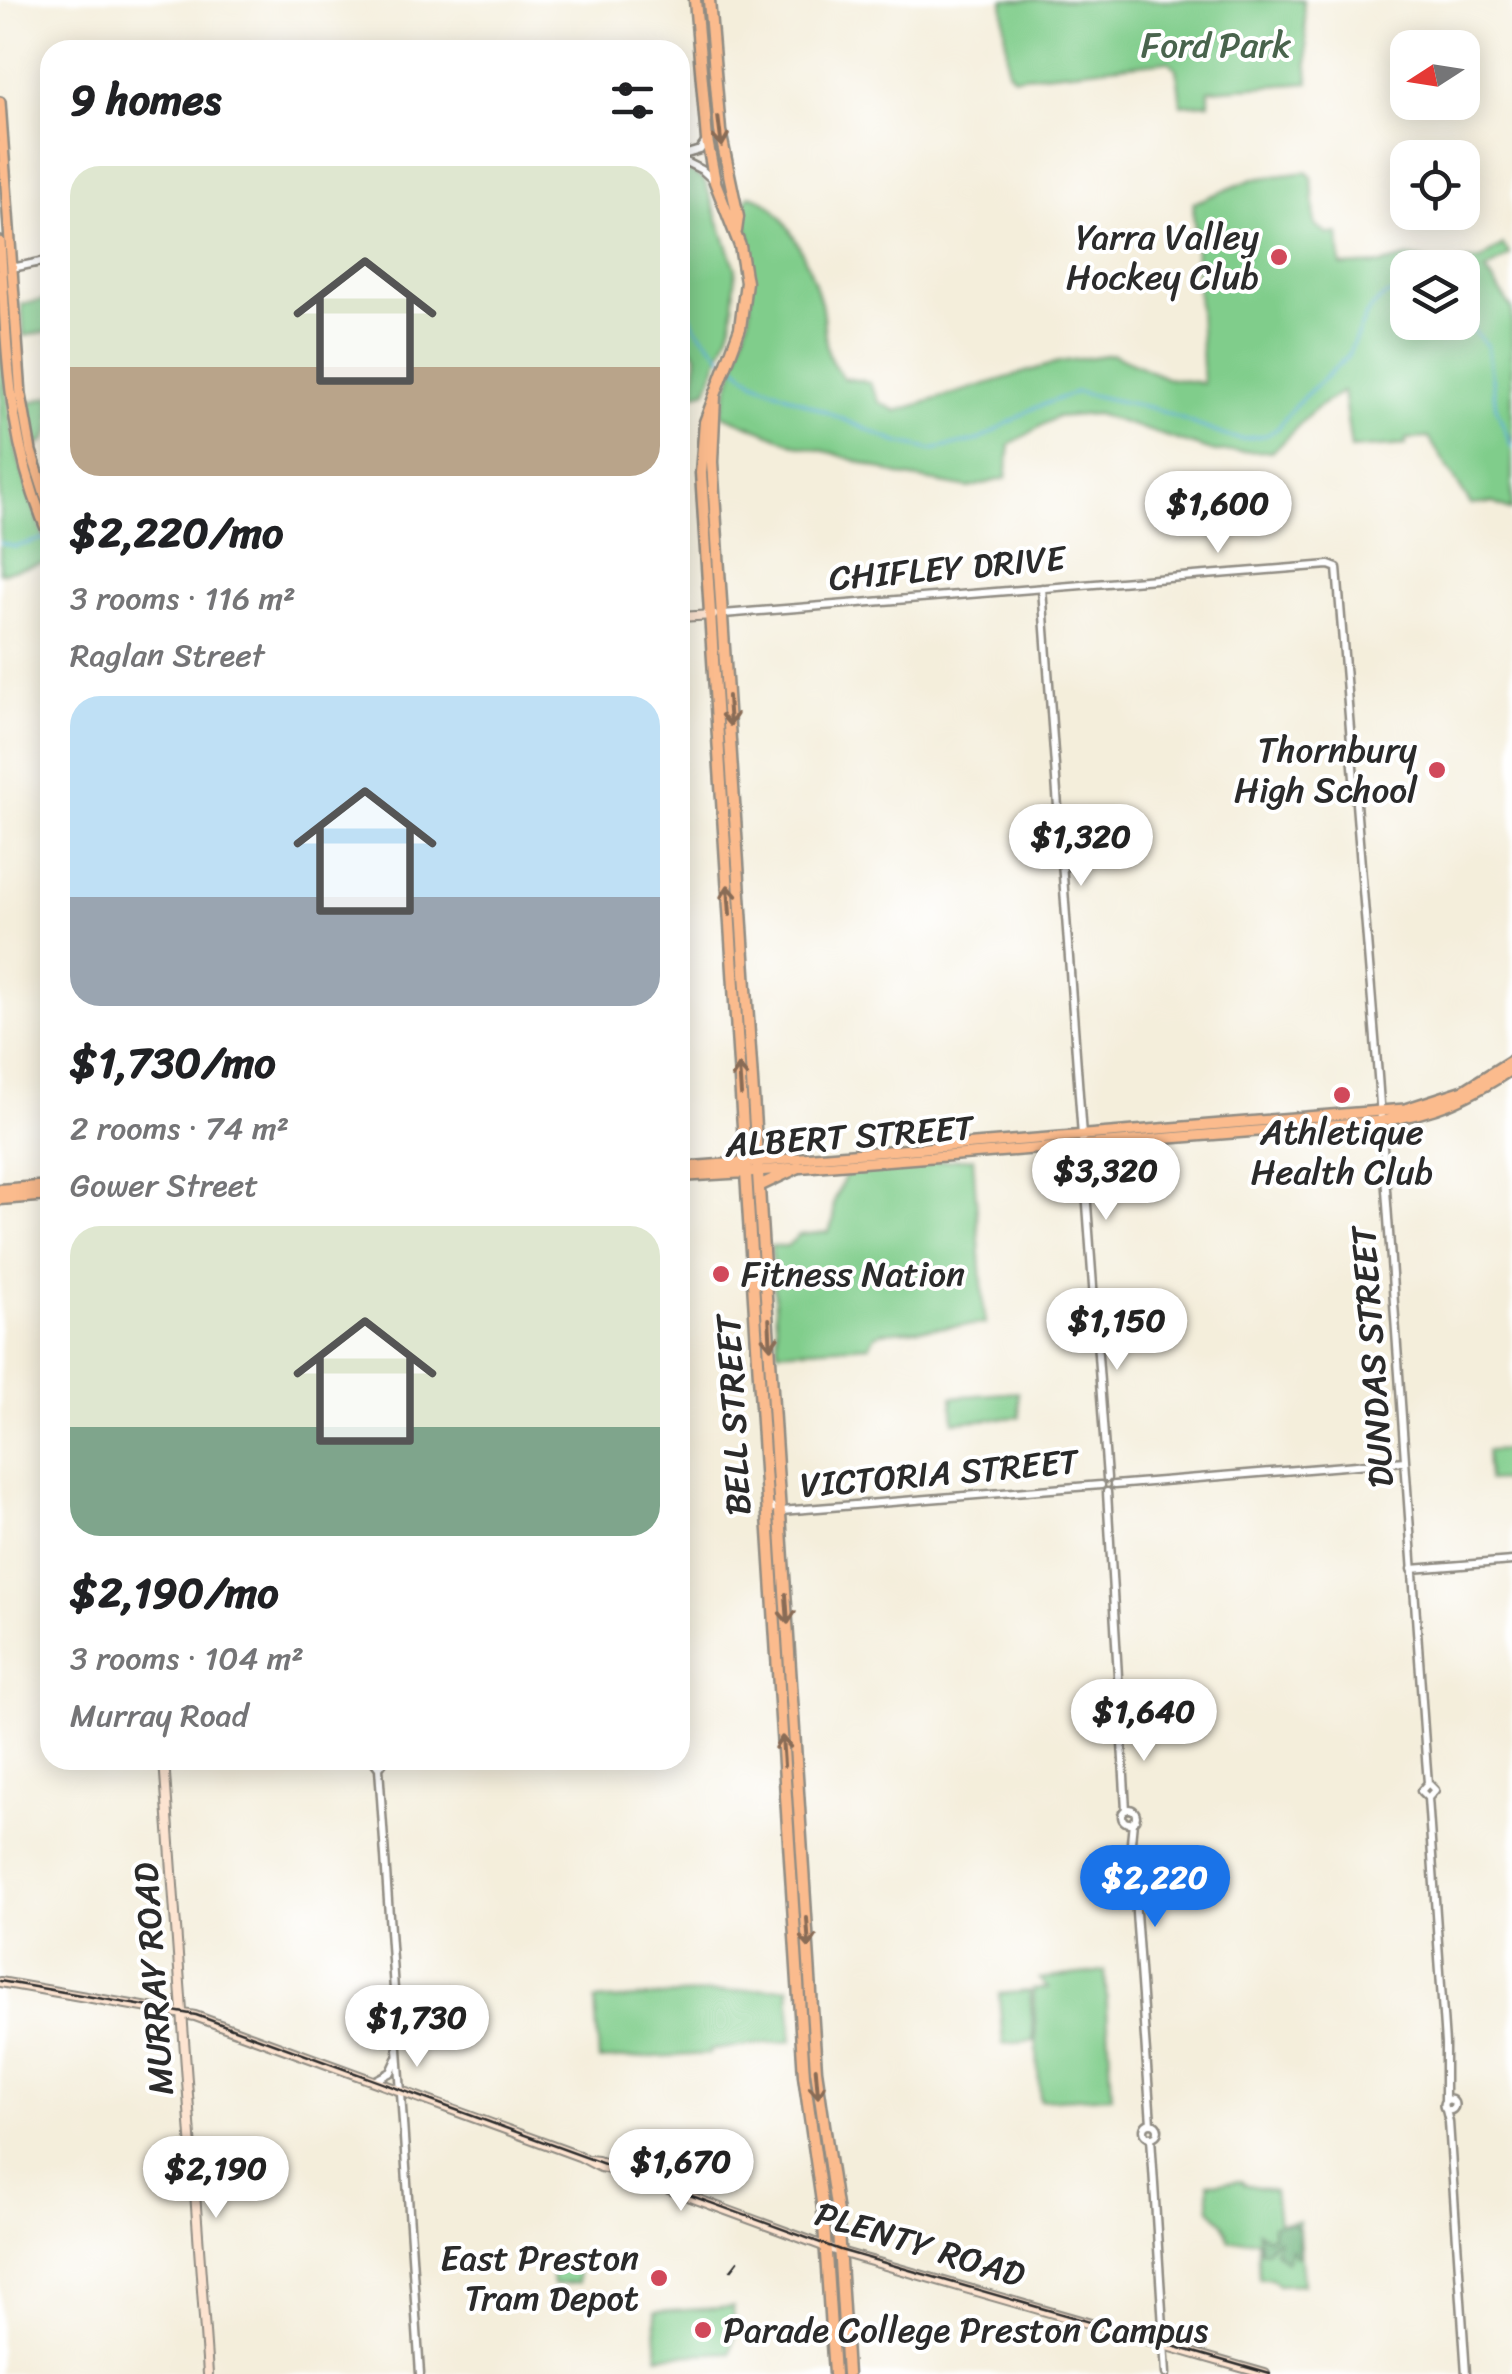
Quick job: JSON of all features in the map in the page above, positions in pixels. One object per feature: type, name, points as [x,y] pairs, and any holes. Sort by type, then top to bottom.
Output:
[{"type":"highway","name":"BELL STREET","points":[[695,0],[707,140],[715,182],[729,223],[736,231]]},
{"type":"highway","name":"BELL STREET","points":[[710,0],[723,156],[738,217],[736,231],[746,282],[740,328],[715,394],[712,462],[720,758],[804,2076],[822,2204],[834,2374]]},
{"type":"highway","points":[[703,98],[717,98]]},
{"type":"highway","name":"BELL STREET","points":[[717,614],[732,757],[749,996],[816,2070],[840,2252],[847,2374]]},
{"type":"highway","points":[[720,758],[732,757]]},
{"type":"highway","points":[[724,825],[737,824]]},
{"type":"highway","points":[[735,998],[749,996]]},
{"type":"highway","name":"ALBERT STREET","points":[[690,1172],[746,1168]]},
{"type":"highway","points":[[761,1184],[799,1168]]},
{"type":"highway","points":[[0,1199],[40,1189]]},
{"type":"highway","points":[[0,1190],[40,1194]]},
{"type":"highway","points":[[751,1256],[764,1236]]},
{"type":"highway","points":[[813,2144],[828,2157],[822,2204]]},
{"type":"main road","points":[[0,102],[14,429],[40,516]]},
{"type":"main road","points":[[0,242],[26,426],[40,475]]},
{"type":"main road","name":"CHIFLEY DRIVE","points":[[690,617],[717,614]]},
{"type":"main road","points":[[1380,1116],[1451,1096],[1512,1060]]},
{"type":"main road","points":[[1380,1116],[1413,1116],[1450,1105],[1482,1090],[1512,1069]]},
{"type":"main road","name":"ALBERT STREET","points":[[746,1168],[1380,1116]]},
{"type":"main road","name":"ALBERT STREET","points":[[760,1167],[799,1168],[819,1162]]},
{"type":"main road","name":"MURRAY ROAD","points":[[165,1770],[208,2374]]},
{"type":"main road","name":"PLENTY ROAD","points":[[0,1982],[182,2012],[840,2252],[1265,2374]]},
{"type":"street","points":[[690,154],[699,151],[707,140]]},
{"type":"street","points":[[690,163],[715,182]]},
{"type":"street","points":[[5,269],[40,262]]},
{"type":"street","name":"CHIFLEY DRIVE","points":[[717,614],[1330,565],[1337,568]]},
{"type":"street","name":"DUNDAS STREET","points":[[1337,568],[1428,1783],[1436,1790],[1428,1798],[1466,2374]]},
{"type":"street","points":[[1042,588],[1104,1482],[1111,1488],[1129,1810],[1122,1816],[1130,1822],[1151,2123],[1144,2130],[1151,2136],[1166,2374]]},
{"type":"street","name":"VICTORIA STREET","points":[[1111,1488],[1405,1461]]},
{"type":"street","name":"VICTORIA STREET","points":[[781,1512],[1104,1482]]},
{"type":"street","points":[[766,1504],[781,1512]]},
{"type":"street","points":[[1412,1569],[1512,1561]]},
{"type":"street","points":[[379,1770],[418,2374]]},
{"type":"street","points":[[374,2081],[391,2072],[398,2055]]},
{"type":"green space","name":"Ford Park","points":[[1003,0],[1303,0],[1309,83],[1209,90],[1209,103],[1181,105],[1177,69],[1168,61],[1014,77],[1008,71]]},
{"type":"green space","points":[[690,172],[704,180],[736,269],[732,324],[707,390],[695,394],[697,354],[690,346]]},
{"type":"green space","points":[[1306,172],[1312,177],[1315,225],[1329,235],[1339,234],[1341,266],[1390,262],[1390,340],[1480,340],[1480,260],[1503,245],[1510,255],[1486,271],[1512,309],[1512,511],[1493,503],[1471,505],[1429,438],[1406,439],[1406,445],[1351,449],[1343,391],[1314,410],[1273,451],[1215,452],[1096,414],[1056,417],[1010,445],[1006,478],[969,488],[902,476],[797,445],[721,414],[750,313],[752,252],[743,205],[749,195],[774,209],[804,256],[821,303],[826,345],[834,365],[843,378],[869,382],[880,403],[897,411],[1059,362],[1113,354],[1166,378],[1203,383],[1193,203],[1253,179]]},
{"type":"green space","points":[[40,301],[40,333],[24,336],[22,304]]},
{"type":"green space","points":[[0,311],[9,411],[18,458],[40,525],[40,564],[0,573]]},
{"type":"green space","points":[[40,399],[40,444],[36,446],[29,403]]},
{"type":"green space","points":[[973,1158],[985,1324],[883,1332],[875,1335],[870,1345],[778,1351],[771,1246],[787,1246],[799,1235],[829,1232],[833,1204],[848,1169]]},
{"type":"green space","points":[[757,1232],[774,1494],[772,1498],[755,1262]]},
{"type":"green space","points":[[1018,1392],[1020,1417],[954,1422],[952,1397]]},
{"type":"green space","points":[[1512,1450],[1512,1480],[1488,1481],[1486,1451]]},
{"type":"green space","points":[[1105,1971],[1112,2096],[1040,2100],[1033,1989],[1048,1988],[1039,1979]]},
{"type":"green space","points":[[789,1987],[792,2041],[710,2050],[709,2054],[599,2060],[595,2001]]},
{"type":"green space","points":[[1030,1991],[1034,2041],[1003,2044],[999,1994]]},
{"type":"green space","points":[[1241,2181],[1274,2191],[1278,2223],[1298,2221],[1303,2284],[1278,2285],[1271,2278],[1259,2278],[1257,2239],[1230,2241],[1223,2222],[1210,2209],[1208,2183]]},
{"type":"green space","points":[[1292,2223],[1299,2229],[1298,2255],[1291,2249],[1286,2261],[1275,2251],[1278,2239],[1266,2251],[1260,2250],[1258,2231],[1267,2237],[1273,2235],[1273,2226]]},
{"type":"green space","points":[[576,2258],[578,2283],[553,2285],[551,2260]]},
{"type":"green space","points":[[733,2307],[735,2334],[731,2352],[658,2356],[655,2312]]},
{"type":"waterway","points":[[731,362],[754,381],[896,442],[932,450],[979,440],[1032,409],[1076,392],[1152,408],[1240,439],[1267,435],[1278,428],[1295,405],[1347,357],[1367,314],[1390,294]]},
{"type":"waterway","points":[[690,315],[724,358]]},
{"type":"waterway","points":[[1480,338],[1487,345],[1496,407],[1512,448]]},
{"type":"waterway","points":[[0,543],[15,547],[40,540]]},
{"type":"tram line","points":[[0,1981],[196,2015],[840,2250],[1270,2374]]},
{"type":"tram line","points":[[731,2270],[738,2261]]},
{"type":"place","name":"Yarra Valley Hockey Club","points":[[1279,257]]},
{"type":"place","name":"Thornbury High School","points":[[1437,770]]},
{"type":"place","name":"Athletique Health Club","points":[[1342,1095]]},
{"type":"place","name":"Fitness Nation","points":[[721,1274]]},
{"type":"place","name":"East Preston Tram Depot","points":[[659,2278]]},
{"type":"place","name":"Parade College Preston Campus","points":[[703,2330]]}]
